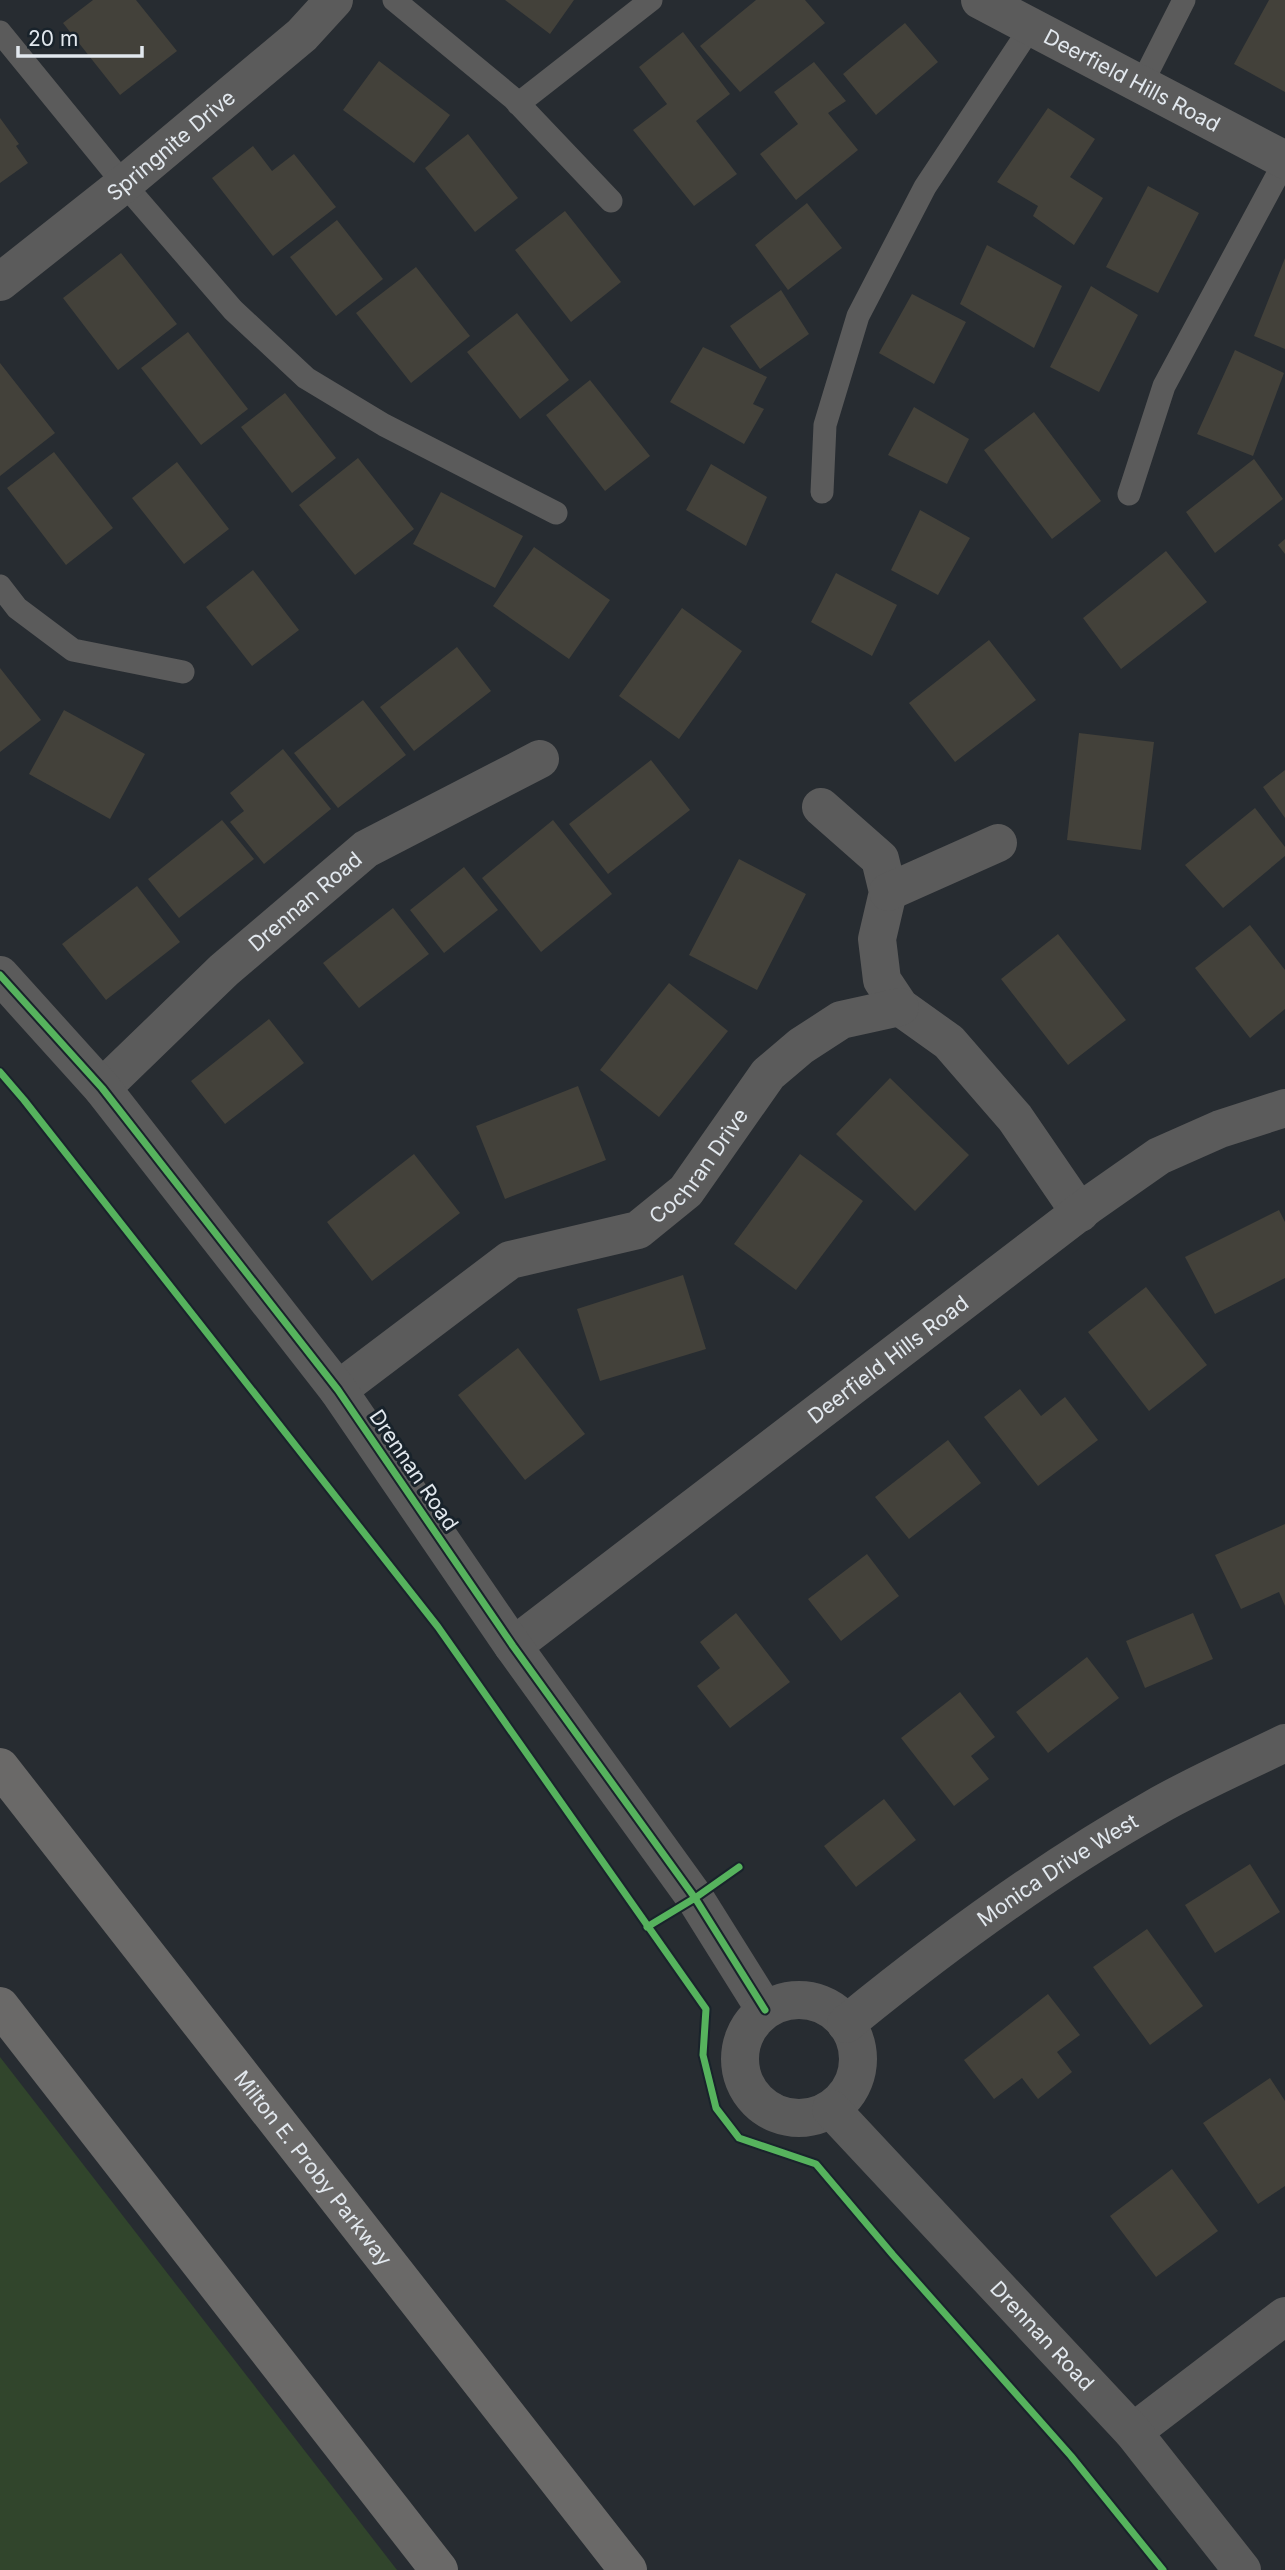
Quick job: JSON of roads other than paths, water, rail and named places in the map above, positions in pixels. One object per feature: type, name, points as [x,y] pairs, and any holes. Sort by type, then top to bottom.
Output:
[{"type":"highway","name":"Milton E. Proby Parkway","points":[[0,1767],[628,2570]]},
{"type":"highway","points":[[0,2006],[439,2570]]},
{"type":"street","name":"Springnite Drive","points":[[0,282],[124,184],[302,35],[334,0]]},
{"type":"street","name":"Deerfield Hills Road","points":[[980,0],[1285,161]]},
{"type":"street","name":"Drennan Road","points":[[102,1088],[224,970],[366,849],[540,759]]},
{"type":"street","points":[[821,807],[880,859],[888,892],[877,939],[882,980],[900,1007],[948,1042],[1014,1118],[1080,1213]]},
{"type":"street","points":[[888,892],[998,843]]},
{"type":"street","name":"Drennan Road","points":[[0,975],[102,1088],[338,1390],[513,1646],[695,1898],[765,2010]]},
{"type":"street","name":"Cochran Drive","points":[[338,1390],[510,1260],[638,1230],[686,1191],[768,1074],[801,1046],[841,1020],[900,1007]]},
{"type":"street","name":"Deerfield Hills Road","points":[[513,1646],[1080,1213],[1159,1156],[1220,1129],[1285,1108]]},
{"type":"street","name":"Monica Drive West","points":[[846,2024],[1016,1894],[1095,1843],[1159,1805],[1285,1743]]},
{"type":"street","points":[[808,2001],[833,2011],[846,2024],[855,2041],[858,2060],[855,2079],[846,2096],[831,2109],[813,2117],[792,2118],[773,2112],[756,2100],[745,2083],[740,2063],[742,2043],[751,2024],[765,2010],[782,2002],[808,2001]]},
{"type":"street","name":"Drennan Road","points":[[831,2109],[1133,2432],[1242,2570]]},
{"type":"street","points":[[1133,2432],[1285,2316]]},
{"type":"lane","points":[[394,0],[518,104],[611,201]]},
{"type":"lane","points":[[518,104],[651,0]]},
{"type":"lane","points":[[1142,85],[1184,0]]},
{"type":"lane","points":[[822,492],[825,425],[858,316],[925,187],[1031,27]]},
{"type":"lane","points":[[0,32],[124,184],[233,310],[306,378],[384,425],[556,513]]},
{"type":"lane","points":[[1129,494],[1164,386],[1285,161]]},
{"type":"lane","points":[[0,586],[17,608],[73,650],[183,672]]}]
